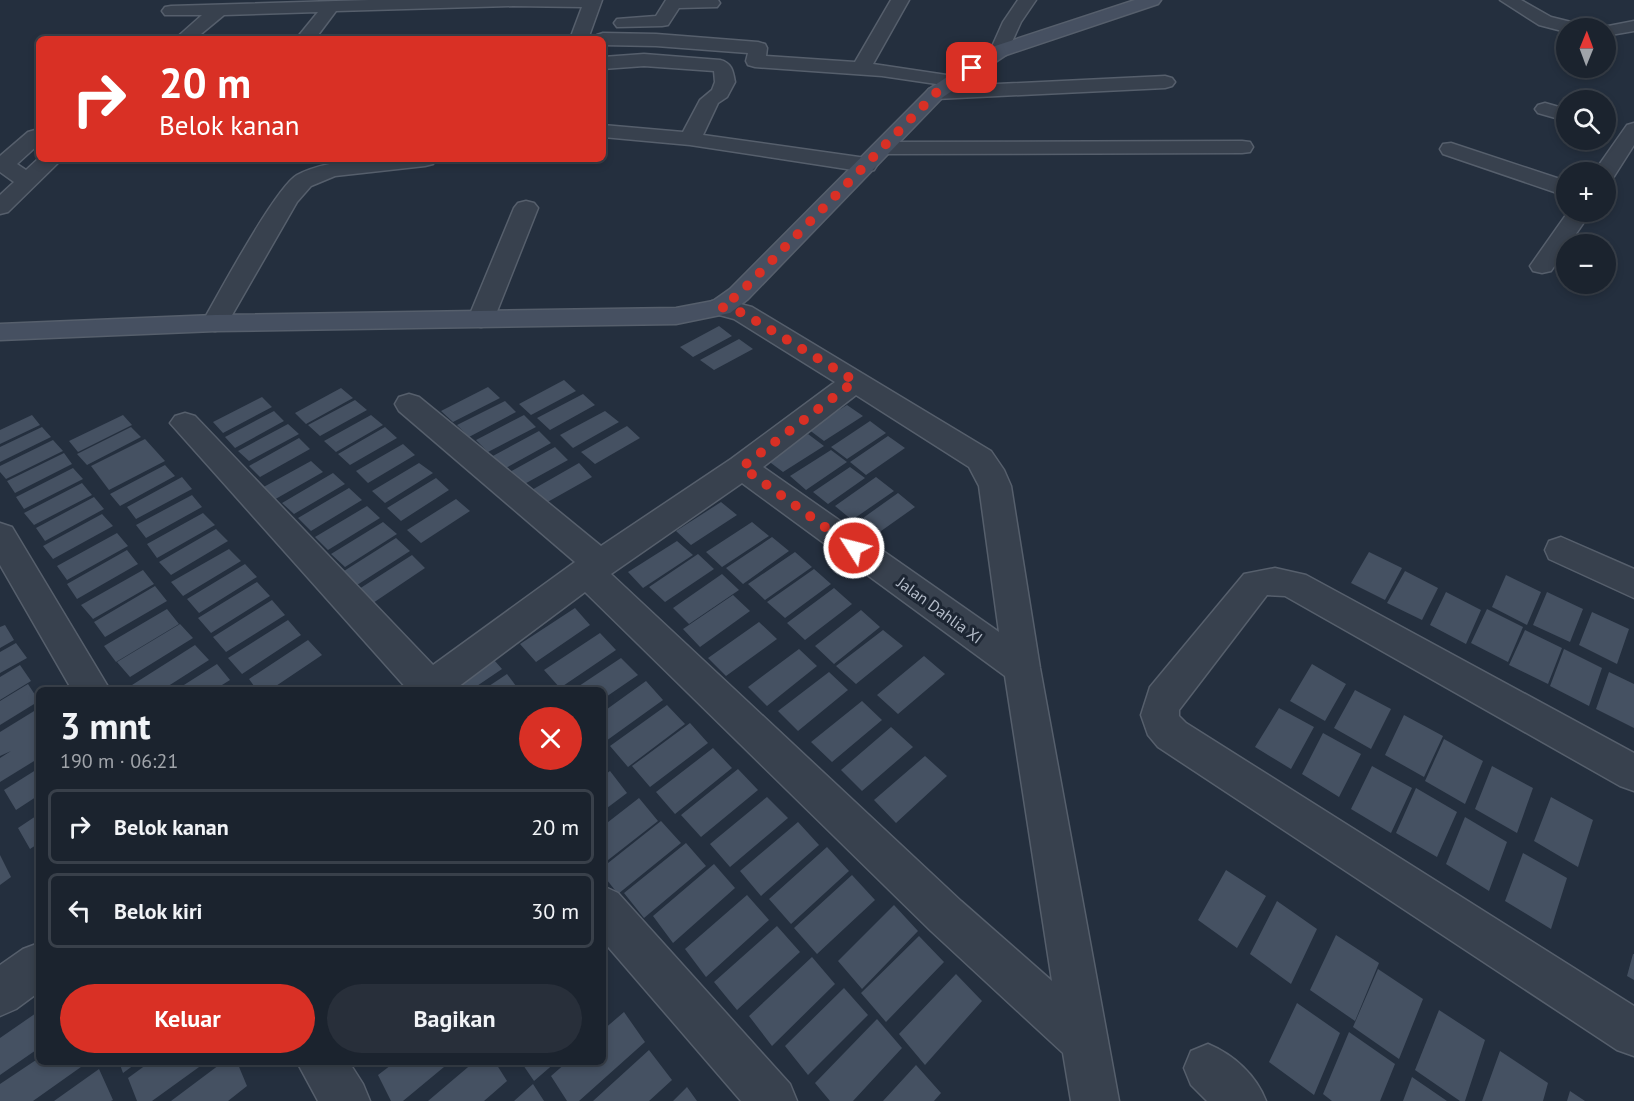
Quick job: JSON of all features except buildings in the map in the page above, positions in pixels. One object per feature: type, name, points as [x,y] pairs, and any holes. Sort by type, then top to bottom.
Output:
[{"type":"street","points":[[185,0],[171,11],[513,1],[593,1],[582,31],[662,21]]},
{"type":"street","points":[[861,68],[900,0]]},
{"type":"street","points":[[999,51],[1011,22],[1028,0]]},
{"type":"street","points":[[741,314],[739,294],[945,87],[999,51],[1152,0]]},
{"type":"street","points":[[1509,0],[1545,21],[1556,24]]},
{"type":"street","points":[[656,40],[662,21],[673,3],[711,3]]},
{"type":"street","points":[[307,36],[330,8]]},
{"type":"street","points":[[188,36],[218,11]]},
{"type":"street","points":[[1616,29],[1634,26]]},
{"type":"street","points":[[606,39],[656,40],[758,48],[755,61],[861,68],[945,87],[1165,82]]},
{"type":"street","points":[[606,63],[644,60],[720,66],[725,82],[720,93],[710,100],[690,140]]},
{"type":"street","points":[[1545,109],[1556,112]]},
{"type":"street","points":[[606,130],[866,165]]},
{"type":"street","points":[[1611,162],[1628,133]]},
{"type":"street","points":[[0,137],[36,136]]},
{"type":"street","points":[[27,181],[6,166],[6,162],[36,137]]},
{"type":"street","points":[[884,148],[1242,147]]},
{"type":"street","points":[[1451,149],[1556,186]]},
{"type":"street","points":[[0,207],[48,162]]},
{"type":"street","points":[[310,162],[330,170]]},
{"type":"street","points":[[215,323],[287,199],[303,182],[330,170],[389,162]]},
{"type":"street","points":[[481,319],[526,208]]},
{"type":"street","points":[[1542,266],[1572,222]]},
{"type":"street","points":[[0,332],[215,323],[741,314],[855,381],[980,459],[989,470],[994,486],[1022,668],[1095,1101]]},
{"type":"street","points":[[431,687],[594,568],[742,467],[855,381]]},
{"type":"street","points":[[409,404],[594,568],[946,916],[1084,1040]]},
{"type":"street","points":[[185,423],[426,687]]},
{"type":"street","name":"Jalan Dahlia XI","points":[[742,467],[1022,668]]},
{"type":"street","points":[[0,536],[90,687]]},
{"type":"street","points":[[1561,550],[1634,585]]},
{"type":"street","points":[[1634,773],[1294,585],[1280,581],[1265,581],[1256,585],[1163,699],[1158,713],[1161,725],[1172,735],[1634,1033]]},
{"type":"street","points":[[606,911],[773,1101]]},
{"type":"street","points":[[0,993],[36,967]]},
{"type":"street","points":[[323,1065],[346,1101]]},
{"type":"street","points":[[1208,1068],[1242,1101]]},
{"type":"route","points":[[854,548],[742,467],[836,393],[855,381],[743,313],[721,307],[739,294],[936,93],[972,68]]}]
